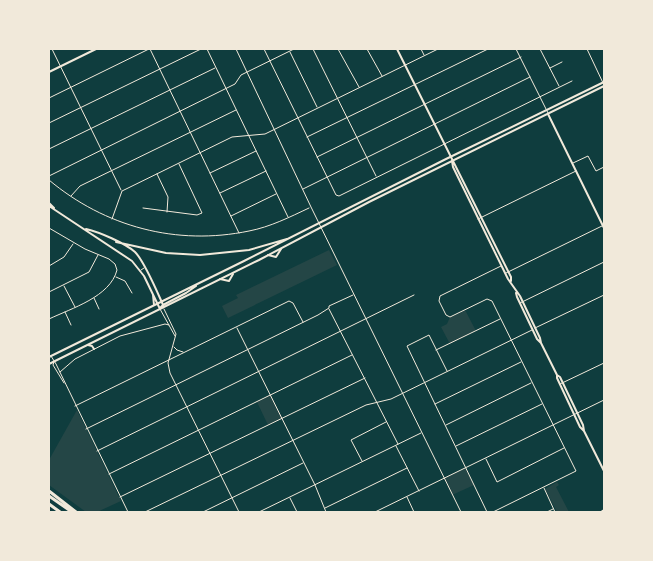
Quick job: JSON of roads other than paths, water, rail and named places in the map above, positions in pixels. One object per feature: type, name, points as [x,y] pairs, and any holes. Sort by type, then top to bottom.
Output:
[{"type":"highway","points":[[49,491],[74,512]]},
{"type":"highway","points":[[49,496],[74,512]]},
{"type":"highway","points":[[49,506],[58,512]]},
{"type":"main road","points":[[49,72],[96,49]]},
{"type":"main road","points":[[397,49],[444,144],[453,167],[583,425],[584,431],[604,471]]},
{"type":"main road","points":[[50,357],[154,306],[235,272],[604,84]]},
{"type":"main road","points":[[49,364],[160,309],[162,304],[197,284],[450,157],[547,112]]},
{"type":"main road","points":[[547,112],[604,226]]},
{"type":"main road","points":[[49,205],[129,258],[141,270],[162,304]]},
{"type":"main road","points":[[480,218],[501,266],[506,272]]},
{"type":"main road","points":[[86,229],[134,252],[162,304]]},
{"type":"main road","points":[[116,242],[164,253],[200,255],[249,250],[290,238]]},
{"type":"main road","points":[[268,255],[276,257],[281,249]]},
{"type":"main road","points":[[220,279],[229,281],[235,272]]},
{"type":"main road","points":[[153,292],[154,306]]},
{"type":"main road","points":[[87,345],[93,348],[94,341]]},
{"type":"street","points":[[52,49],[122,191]]},
{"type":"street","points":[[49,98],[149,49],[171,90],[239,233]]},
{"type":"street","points":[[49,123],[201,49]]},
{"type":"street","points":[[207,49],[289,218]]},
{"type":"street","points":[[236,49],[302,189],[461,512]]},
{"type":"street","points":[[264,49],[337,196],[572,81]]},
{"type":"street","points":[[49,176],[234,84],[241,75],[294,49]]},
{"type":"street","points":[[313,49],[377,177]]},
{"type":"street","points":[[338,49],[359,87]]},
{"type":"street","points":[[367,49],[382,76]]},
{"type":"street","points":[[421,49],[424,55]]},
{"type":"street","points":[[112,219],[122,191],[232,137],[258,136],[274,129],[438,49]]},
{"type":"street","points":[[307,137],[488,49]]},
{"type":"street","points":[[516,49],[547,112]]},
{"type":"street","points":[[540,49],[559,88]]},
{"type":"street","points":[[587,49],[604,84]]},
{"type":"street","points":[[289,51],[317,108]]},
{"type":"street","points":[[317,157],[521,57]]},
{"type":"street","points":[[550,68],[562,62]]},
{"type":"street","points":[[49,149],[216,67]]},
{"type":"street","points":[[302,189],[530,77]]},
{"type":"street","points":[[70,197],[80,186],[236,110]]},
{"type":"street","points":[[210,173],[256,150]]},
{"type":"street","points":[[573,163],[588,156],[596,171],[604,167]]},
{"type":"street","points":[[143,208],[197,215],[202,213],[178,163]]},
{"type":"street","points":[[220,193],[267,171]]},
{"type":"street","points":[[480,218],[576,171]]},
{"type":"street","points":[[157,174],[168,197],[167,212]]},
{"type":"street","points":[[49,180],[70,197],[112,219],[134,227],[173,235],[209,236],[239,233],[265,227],[311,207]]},
{"type":"street","points":[[231,216],[277,193]]},
{"type":"street","points":[[506,272],[604,226]]},
{"type":"street","points":[[49,229],[73,243],[109,259],[115,264],[117,270],[107,288],[49,319]]},
{"type":"street","points":[[49,266],[64,257],[73,243]]},
{"type":"street","points":[[49,292],[88,272],[98,255]]},
{"type":"street","points":[[521,302],[604,262]]},
{"type":"street","points":[[493,512],[576,472],[490,299],[448,317],[438,298],[501,266]]},
{"type":"street","points":[[115,276],[125,281],[132,293]]},
{"type":"street","points":[[64,285],[75,306]]},
{"type":"street","points":[[86,429],[303,322],[329,308],[329,306],[354,294]]},
{"type":"street","points":[[97,451],[414,295]]},
{"type":"street","points":[[145,512],[366,405],[403,394],[604,295]]},
{"type":"street","points":[[93,297],[99,309]]},
{"type":"street","points":[[75,406],[292,301],[303,322]]},
{"type":"street","points":[[162,304],[176,332],[174,346],[168,360],[170,373],[239,512]]},
{"type":"street","points":[[329,308],[387,422],[419,491]]},
{"type":"street","points":[[160,309],[175,337]]},
{"type":"street","points":[[64,312],[71,325]]},
{"type":"street","points":[[162,324],[165,319]]},
{"type":"street","points":[[436,350],[501,319]]},
{"type":"street","points":[[60,372],[71,361],[93,348],[129,333],[162,324],[169,325]]},
{"type":"street","points":[[237,327],[315,485],[326,512]]},
{"type":"street","points":[[447,372],[429,335],[407,346],[487,512]]},
{"type":"street","points":[[174,346],[177,350],[185,353]]},
{"type":"street","points":[[109,474],[352,355]]},
{"type":"street","points":[[50,357],[60,372],[86,429],[128,512]]},
{"type":"street","points":[[435,404],[522,361]]},
{"type":"street","points":[[54,362],[53,365],[64,383]]},
{"type":"street","points":[[561,384],[604,363]]},
{"type":"street","points":[[120,497],[365,378]]},
{"type":"street","points":[[446,425],[532,383]]},
{"type":"street","points":[[375,512],[604,400]]},
{"type":"street","points":[[456,446],[542,404]]},
{"type":"street","points":[[362,462],[351,440],[387,422]]},
{"type":"street","points":[[260,512],[422,432]]},
{"type":"street","points":[[486,458],[497,482],[564,448]]},
{"type":"street","points":[[203,512],[304,463]]},
{"type":"street","points":[[325,508],[407,468]]},
{"type":"street","points":[[543,487],[555,512]]},
{"type":"street","points":[[407,496],[414,512]]},
{"type":"street","points":[[290,497],[297,512]]},
{"type":"street","points":[[547,512],[554,509]]}]
